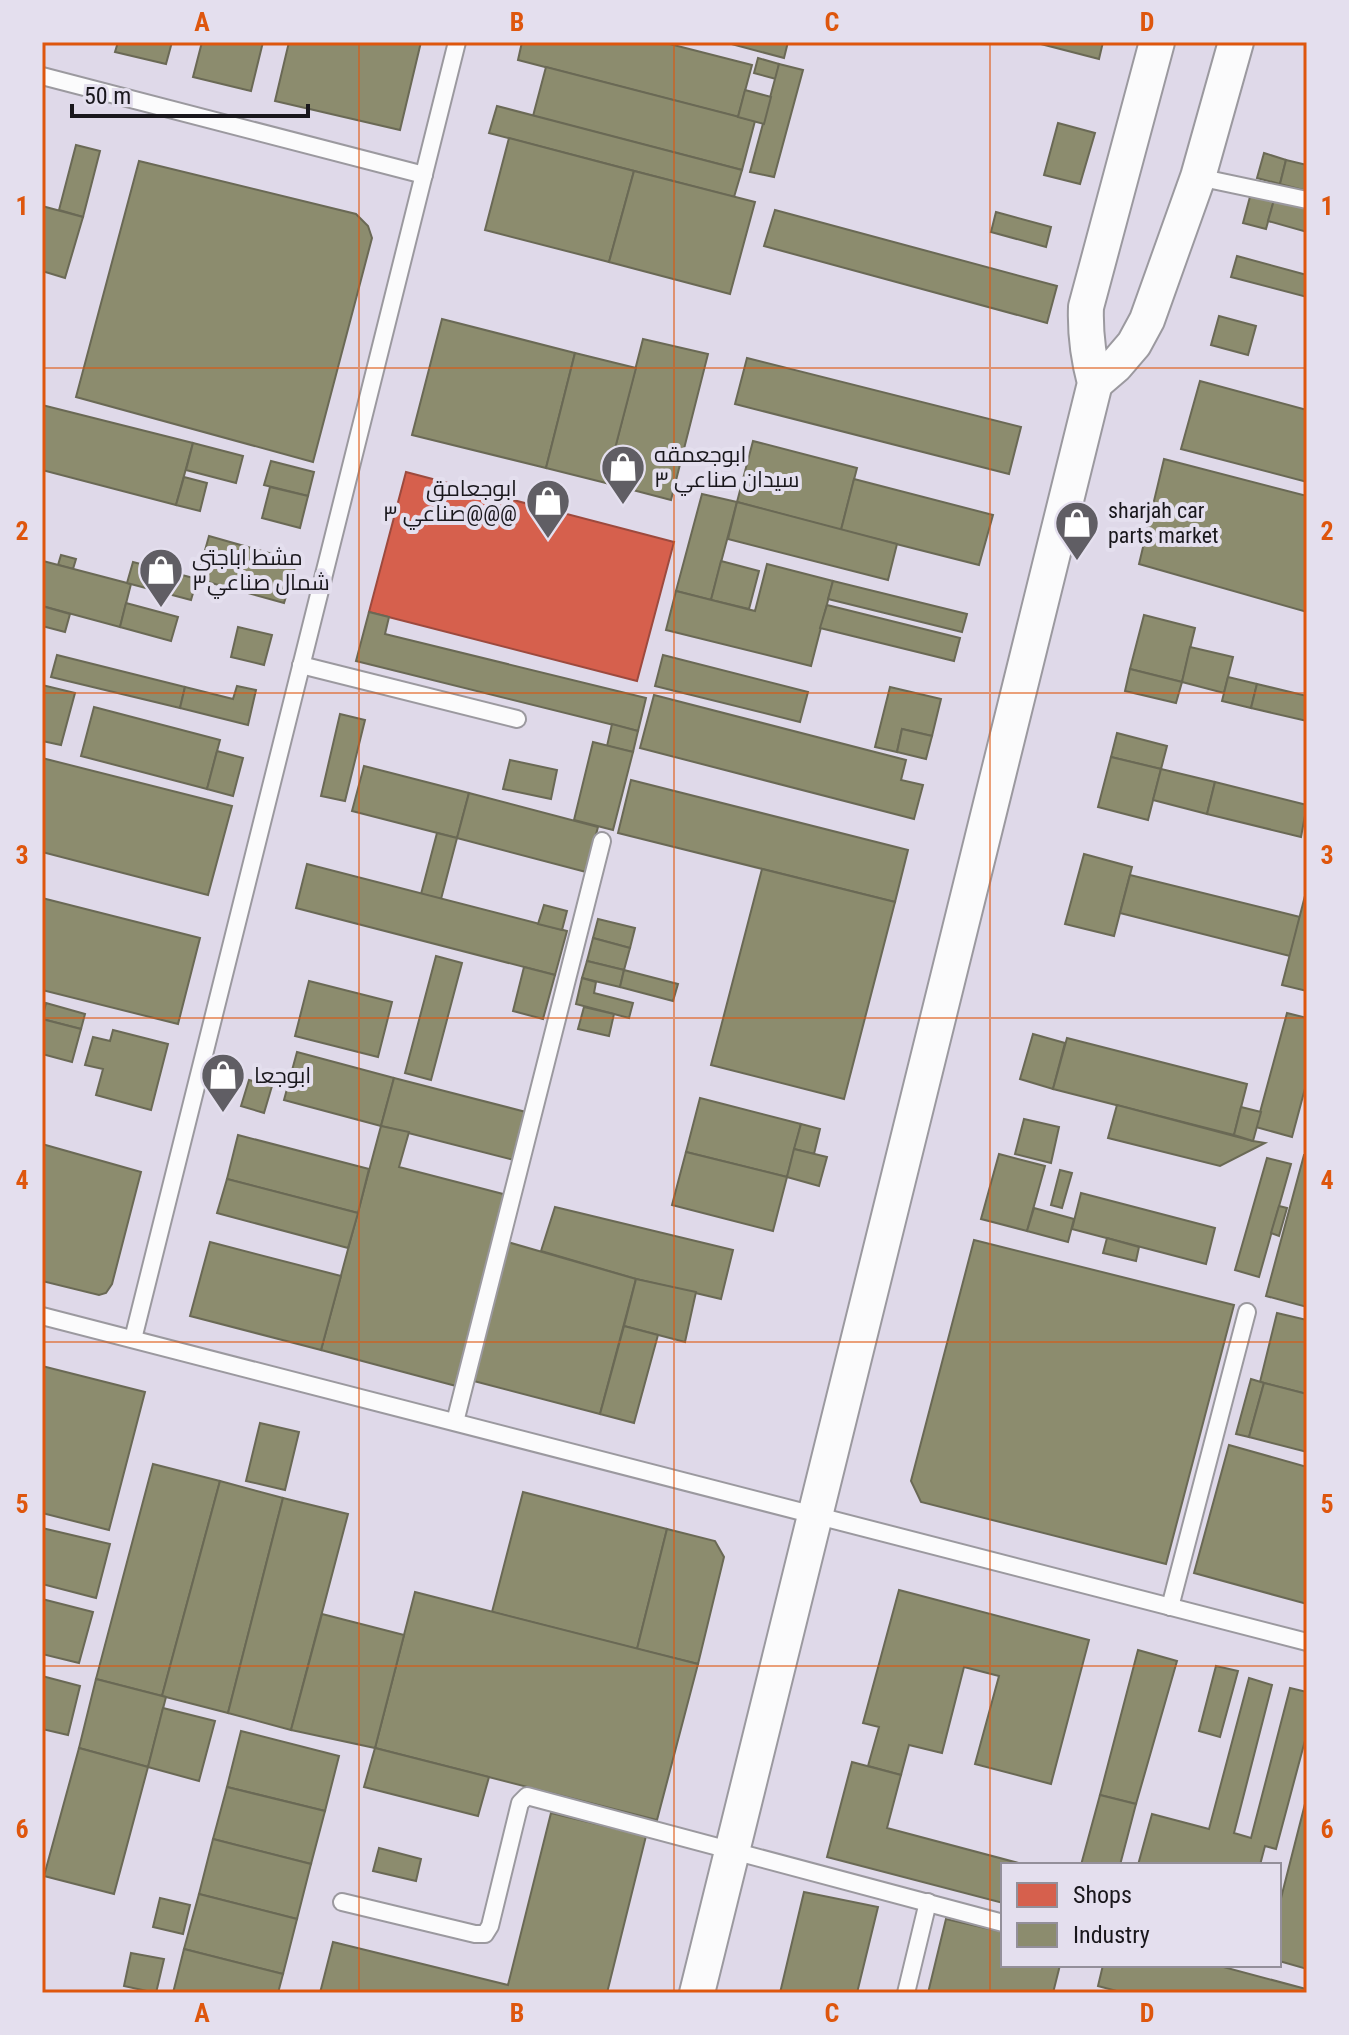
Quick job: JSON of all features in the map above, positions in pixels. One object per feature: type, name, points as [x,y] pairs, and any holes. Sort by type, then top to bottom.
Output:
[{"type":"street","points":[[697,1993],[1095,383],[1088,359],[1086,307],[1157,42]]},
{"type":"street","points":[[1095,383],[1134,344],[1147,320],[1198,177],[1236,42]]},
{"type":"lane","points":[[133,1339],[457,42]]},
{"type":"lane","points":[[42,76],[424,175]]},
{"type":"lane","points":[[1198,177],[1307,200]]},
{"type":"lane","points":[[301,665],[517,719]]},
{"type":"lane","points":[[455,1422],[602,841]]},
{"type":"lane","points":[[1170,1607],[1247,1312]]},
{"type":"lane","points":[[42,1316],[1307,1642]]},
{"type":"lane","points":[[342,1902],[485,1934],[490,1926],[520,1803],[527,1796],[1001,1922]]},
{"type":"lane","points":[[906,1993],[928,1902]]},
{"type":"shaded area","points":[[42,42],[1307,42],[1307,1993],[42,1993]]},
{"type":"building: Shops","points":[[406,472],[674,542],[637,681],[369,612]]},
{"type":"building: Industry","points":[[118,42],[172,42],[166,64],[115,52]]},
{"type":"building: Industry","points":[[202,42],[263,42],[251,91],[193,77]]},
{"type":"building: Industry","points":[[289,42],[421,42],[400,130],[275,101]]},
{"type":"building: Industry","points":[[522,42],[662,42],[752,65],[738,117],[518,60]]},
{"type":"building: Industry","points":[[724,42],[788,42],[784,58]]},
{"type":"building: Industry","points":[[1042,42],[1103,42],[1099,59]]},
{"type":"building: Industry","points":[[758,58],[779,64],[776,79],[754,73]]},
{"type":"building: Industry","points":[[779,64],[803,70],[774,177],[750,172]]},
{"type":"building: Industry","points":[[546,67],[755,121],[742,170],[533,116]]},
{"type":"building: Industry","points":[[745,90],[771,97],[764,124],[738,117]]},
{"type":"building: Industry","points":[[497,106],[742,170],[734,197],[489,133]]},
{"type":"building: Industry","points":[[1058,123],[1095,133],[1080,184],[1044,175]]},
{"type":"building: Industry","points":[[509,138],[634,171],[609,262],[485,230]]},
{"type":"building: Industry","points":[[76,145],[100,151],[83,217],[59,210]]},
{"type":"building: Industry","points":[[1264,153],[1286,160],[1280,184],[1257,178]]},
{"type":"building: Industry","points":[[1286,160],[1307,165],[1307,191],[1280,184]]},
{"type":"building: Industry","points":[[139,161],[356,214],[368,226],[372,238],[313,462],[76,397]]},
{"type":"building: Industry","points":[[634,171],[755,202],[730,294],[609,262]]},
{"type":"building: Industry","points":[[1251,193],[1274,200],[1266,229],[1243,223]]},
{"type":"building: Industry","points":[[1274,200],[1307,208],[1307,232],[1268,221]]},
{"type":"building: Industry","points":[[42,206],[83,217],[65,278],[42,271]]},
{"type":"building: Industry","points":[[775,210],[1057,286],[1047,323],[764,246]]},
{"type":"building: Industry","points":[[996,212],[1051,227],[1046,247],[991,232]]},
{"type":"building: Industry","points":[[1237,256],[1307,275],[1307,297],[1231,277]]},
{"type":"building: Industry","points":[[1219,316],[1256,326],[1248,355],[1211,345]]},
{"type":"building: Industry","points":[[442,319],[575,353],[546,468],[412,435]]},
{"type":"building: Industry","points":[[643,339],[708,354],[671,500],[606,483]]},
{"type":"building: Industry","points":[[575,353],[636,368],[606,483],[546,468]]},
{"type":"building: Industry","points":[[747,358],[1021,427],[1009,474],[735,404]]},
{"type":"building: Industry","points":[[1200,381],[1307,410],[1307,482],[1181,449]]},
{"type":"building: Industry","points":[[42,405],[193,443],[176,505],[42,470]]},
{"type":"building: Industry","points":[[753,441],[857,468],[841,530],[737,502]]},
{"type":"building: Industry","points":[[193,443],[243,456],[236,483],[186,470]]},
{"type":"building: Industry","points":[[1164,459],[1307,496],[1307,612],[1139,564]]},
{"type":"building: Industry","points":[[271,461],[314,472],[308,496],[264,485]]},
{"type":"building: Industry","points":[[184,477],[207,483],[200,511],[176,505]]},
{"type":"building: Industry","points":[[854,479],[993,515],[979,565],[841,530]]},
{"type":"building: Industry","points":[[270,487],[308,496],[300,528],[262,518]]},
{"type":"building: Industry","points":[[702,494],[737,502],[711,600],[676,591]]},
{"type":"building: Industry","points":[[737,502],[897,544],[888,580],[728,539]]},
{"type":"building: Industry","points":[[209,536],[297,561],[284,603],[197,579]]},
{"type":"building: Industry","points":[[61,555],[76,559],[73,569],[58,565]]},
{"type":"building: Industry","points":[[43,561],[131,584],[120,627],[42,606]]},
{"type":"building: Industry","points":[[721,561],[759,571],[749,609],[711,600]]},
{"type":"building: Industry","points":[[133,562],[197,579],[191,600],[127,583]]},
{"type":"building: Industry","points":[[767,564],[833,581],[811,666],[666,630],[676,591],[755,611]]},
{"type":"building: Industry","points":[[833,581],[967,614],[962,632],[828,599]]},
{"type":"building: Industry","points":[[126,603],[178,617],[171,641],[120,627]]},
{"type":"building: Industry","points":[[827,605],[960,638],[954,661],[820,628]]},
{"type":"building: Industry","points":[[42,606],[70,614],[65,632],[42,626]]},
{"type":"building: Industry","points":[[369,612],[389,617],[385,634],[646,698],[638,731],[356,661]]},
{"type":"building: Industry","points":[[1144,615],[1195,628],[1182,682],[1130,669]]},
{"type":"building: Industry","points":[[238,627],[272,635],[264,665],[231,657]]},
{"type":"building: Industry","points":[[1190,647],[1233,657],[1224,693],[1182,682]]},
{"type":"building: Industry","points":[[57,655],[185,687],[180,708],[51,677]]},
{"type":"building: Industry","points":[[663,655],[808,692],[800,722],[655,686]]},
{"type":"building: Industry","points":[[1130,669],[1182,682],[1176,703],[1125,691]]},
{"type":"building: Industry","points":[[1228,677],[1257,684],[1251,708],[1222,701]]},
{"type":"building: Industry","points":[[1257,684],[1307,696],[1307,721],[1251,708]]},
{"type":"building: Industry","points":[[42,685],[75,693],[61,745],[42,741]]},
{"type":"building: Industry","points":[[237,686],[256,690],[248,725],[180,708],[185,687],[233,699]]},
{"type":"building: Industry","points":[[890,687],[941,699],[932,736],[902,729],[897,752],[875,747]]},
{"type":"building: Industry","points":[[654,695],[906,760],[901,780],[923,785],[914,819],[640,748]]},
{"type":"building: Industry","points":[[94,707],[220,740],[207,789],[81,756]]},
{"type":"building: Industry","points":[[340,714],[365,720],[345,801],[321,796]]},
{"type":"building: Industry","points":[[612,724],[638,731],[633,752],[607,746]]},
{"type":"building: Industry","points":[[902,729],[932,736],[926,759],[897,752]]},
{"type":"building: Industry","points":[[1117,733],[1167,746],[1161,769],[1111,757]]},
{"type":"building: Industry","points":[[593,742],[633,752],[613,830],[574,820]]},
{"type":"building: Industry","points":[[217,751],[243,758],[233,796],[207,789]]},
{"type":"building: Industry","points":[[1111,757],[1161,769],[1148,820],[1098,807]]},
{"type":"building: Industry","points":[[42,758],[232,806],[208,895],[42,852]]},
{"type":"building: Industry","points":[[510,760],[557,770],[551,799],[503,789]]},
{"type":"building: Industry","points":[[364,766],[469,793],[457,838],[352,811]]},
{"type":"building: Industry","points":[[1161,769],[1215,782],[1207,814],[1153,800]]},
{"type":"building: Industry","points":[[631,780],[908,850],[895,902],[618,833]]},
{"type":"building: Industry","points":[[1215,782],[1307,805],[1301,837],[1207,814]]},
{"type":"building: Industry","points":[[469,793],[598,827],[586,872],[457,838]]},
{"type":"building: Industry","points":[[437,833],[457,838],[441,899],[421,894]]},
{"type":"building: Industry","points":[[1084,854],[1132,867],[1114,936],[1065,924]]},
{"type":"building: Industry","points":[[307,864],[567,931],[555,975],[296,908]]},
{"type":"building: Industry","points":[[762,869],[895,902],[844,1099],[711,1065]]},
{"type":"building: Industry","points":[[1130,875],[1300,917],[1290,956],[1120,913]]},
{"type":"building: Industry","points":[[1307,888],[1307,991],[1282,985]]},
{"type":"building: Industry","points":[[42,898],[200,938],[178,1024],[42,990]]},
{"type":"building: Industry","points":[[544,905],[567,911],[562,930],[538,924]]},
{"type":"building: Industry","points":[[598,919],[635,928],[630,948],[593,938]]},
{"type":"building: Industry","points":[[593,938],[630,948],[624,970],[587,961]]},
{"type":"building: Industry","points":[[436,956],[462,963],[431,1080],[405,1073]]},
{"type":"building: Industry","points":[[587,961],[624,970],[620,987],[582,978]]},
{"type":"building: Industry","points":[[524,967],[555,975],[543,1019],[513,1011]]},
{"type":"building: Industry","points":[[624,970],[678,984],[673,1001],[620,987]]},
{"type":"building: Industry","points":[[582,978],[596,982],[594,993],[633,1003],[629,1018],[576,1004]]},
{"type":"building: Industry","points":[[309,981],[392,1002],[378,1057],[295,1036]]},
{"type":"building: Industry","points":[[46,1003],[85,1014],[81,1029],[42,1019]]},
{"type":"building: Industry","points":[[584,1007],[614,1014],[609,1036],[578,1029]]},
{"type":"building: Industry","points":[[1287,1013],[1307,1018],[1307,1081],[1292,1137],[1256,1127]]},
{"type":"building: Industry","points":[[42,1019],[81,1029],[72,1062],[42,1054]]},
{"type":"building: Industry","points":[[113,1030],[168,1044],[151,1110],[96,1095],[103,1069],[85,1065],[93,1037],[110,1041]]},
{"type":"building: Industry","points":[[1033,1034],[1065,1043],[1053,1089],[1020,1079]]},
{"type":"building: Industry","points":[[1067,1038],[1247,1084],[1234,1135],[1053,1089]]},
{"type":"building: Industry","points":[[297,1052],[394,1078],[381,1126],[284,1100]]},
{"type":"building: Industry","points":[[394,1078],[526,1112],[514,1160],[381,1126]]},
{"type":"building: Industry","points":[[249,1080],[272,1086],[264,1113],[241,1106]]},
{"type":"building: Industry","points":[[700,1098],[801,1124],[787,1177],[686,1152]]},
{"type":"building: Industry","points":[[1117,1105],[1265,1143],[1220,1166],[1108,1138]]},
{"type":"building: Industry","points":[[1241,1107],[1261,1112],[1253,1141],[1234,1135]]},
{"type":"building: Industry","points":[[1024,1119],[1059,1127],[1051,1163],[1015,1154]]},
{"type":"building: Industry","points":[[801,1124],[820,1129],[814,1154],[794,1149]]},
{"type":"building: Industry","points":[[381,1126],[409,1132],[399,1167],[507,1195],[456,1386],[321,1350]]},
{"type":"building: Industry","points":[[238,1135],[369,1169],[358,1213],[227,1179]]},
{"type":"building: Industry","points":[[42,1144],[141,1172],[112,1284],[106,1293],[99,1295],[42,1281]]},
{"type":"building: Industry","points":[[794,1149],[827,1157],[819,1186],[787,1177]]},
{"type":"building: Industry","points":[[686,1152],[787,1177],[773,1231],[672,1205]]},
{"type":"building: Industry","points":[[999,1154],[1045,1166],[1027,1231],[981,1219]]},
{"type":"building: Industry","points":[[1304,1155],[1307,1155],[1307,1307],[1266,1296]]},
{"type":"building: Industry","points":[[1267,1158],[1291,1164],[1259,1277],[1235,1270]]},
{"type":"building: Industry","points":[[1060,1170],[1072,1173],[1062,1208],[1051,1205]]},
{"type":"building: Industry","points":[[227,1179],[358,1213],[348,1248],[217,1213]]},
{"type":"building: Industry","points":[[1081,1193],[1215,1228],[1206,1264],[1072,1229]]},
{"type":"building: Industry","points":[[1279,1206],[1287,1208],[1279,1236],[1271,1233]]},
{"type":"building: Industry","points":[[555,1207],[733,1250],[721,1299],[636,1279],[541,1251]]},
{"type":"building: Industry","points":[[1034,1208],[1074,1219],[1068,1242],[1027,1231]]},
{"type":"building: Industry","points":[[1107,1238],[1139,1247],[1136,1261],[1103,1253]]},
{"type":"building: Industry","points":[[974,1240],[1234,1305],[1166,1564],[921,1502],[911,1481]]},
{"type":"building: Industry","points":[[504,1241],[636,1279],[600,1414],[470,1380]]},
{"type":"building: Industry","points":[[210,1242],[341,1276],[321,1350],[190,1316]]},
{"type":"building: Industry","points":[[636,1279],[696,1292],[685,1342],[624,1326]]},
{"type":"building: Industry","points":[[1277,1313],[1307,1320],[1307,1394],[1260,1382]]},
{"type":"building: Industry","points":[[624,1326],[658,1335],[634,1423],[600,1414]]},
{"type":"building: Industry","points":[[42,1366],[145,1392],[109,1530],[42,1513]]},
{"type":"building: Industry","points":[[1251,1379],[1264,1383],[1249,1437],[1236,1434]]},
{"type":"building: Industry","points":[[1264,1383],[1307,1394],[1307,1452],[1249,1437]]},
{"type":"building: Industry","points":[[260,1423],[299,1432],[285,1490],[246,1481]]},
{"type":"building: Industry","points":[[1229,1445],[1307,1467],[1307,1604],[1194,1573]]},
{"type":"building: Industry","points":[[153,1464],[220,1481],[162,1696],[96,1679]]},
{"type":"building: Industry","points":[[220,1481],[283,1498],[228,1713],[162,1696]]},
{"type":"building: Industry","points":[[523,1492],[667,1529],[637,1649],[492,1612]]},
{"type":"building: Industry","points":[[283,1498],[348,1514],[291,1730],[228,1713]]},
{"type":"building: Industry","points":[[42,1528],[110,1544],[96,1598],[42,1584]]},
{"type":"building: Industry","points":[[667,1529],[715,1541],[724,1557],[698,1664],[637,1649]]},
{"type":"building: Industry","points":[[899,1590],[1089,1640],[1051,1784],[975,1764],[999,1676],[964,1667],[942,1753],[909,1745],[901,1775],[868,1766],[879,1727],[863,1723]]},
{"type":"building: Industry","points":[[415,1592],[698,1664],[657,1820],[375,1748]]},
{"type":"building: Industry","points":[[42,1599],[93,1612],[79,1663],[42,1654]]},
{"type":"building: Industry","points":[[322,1614],[404,1635],[375,1748],[291,1730]]},
{"type":"building: Industry","points":[[1138,1650],[1177,1661],[1136,1804],[1100,1795]]},
{"type":"building: Industry","points":[[1216,1666],[1238,1671],[1220,1737],[1199,1731]]},
{"type":"building: Industry","points":[[42,1676],[80,1686],[68,1735],[42,1729]]},
{"type":"building: Industry","points":[[1249,1678],[1272,1685],[1234,1833],[1251,1838],[1290,1688],[1307,1692],[1307,1733],[1276,1849],[1265,1846],[1261,1863],[1139,1863],[1152,1814],[1209,1829]]},
{"type":"building: Industry","points":[[96,1679],[166,1697],[148,1767],[79,1748]]},
{"type":"building: Industry","points":[[163,1708],[215,1721],[199,1781],[148,1767]]},
{"type":"building: Industry","points":[[241,1731],[339,1756],[325,1811],[227,1787]]},
{"type":"building: Industry","points":[[79,1748],[148,1767],[114,1894],[44,1876]]},
{"type":"building: Industry","points":[[375,1748],[489,1777],[478,1816],[364,1787]]},
{"type":"building: Industry","points":[[852,1762],[901,1775],[887,1828],[1018,1863],[1001,1863],[1001,1902],[827,1857]]},
{"type":"building: Industry","points":[[227,1787],[325,1811],[311,1864],[213,1839]]},
{"type":"building: Industry","points":[[1100,1795],[1136,1804],[1121,1863],[1082,1863]]},
{"type":"building: Industry","points":[[1307,1796],[1307,1969],[1281,1962],[1281,1898]]},
{"type":"building: Industry","points":[[551,1813],[646,1836],[607,1993],[320,1993],[333,1942],[508,1985]]},
{"type":"building: Industry","points":[[213,1839],[311,1864],[297,1919],[199,1894]]},
{"type":"building: Industry","points":[[379,1848],[421,1859],[416,1881],[373,1871]]},
{"type":"building: Industry","points":[[804,1892],[878,1907],[857,1993],[780,1993]]},
{"type":"building: Industry","points":[[199,1894],[297,1919],[283,1974],[184,1949]]},
{"type":"building: Industry","points":[[160,1898],[190,1905],[183,1934],[153,1927]]},
{"type":"building: Industry","points":[[946,1919],[1001,1932],[1001,1967],[1060,1967],[1053,1993],[928,1993]]},
{"type":"building: Industry","points":[[184,1949],[283,1974],[278,1993],[173,1993]]},
{"type":"building: Industry","points":[[131,1953],[164,1959],[156,1993],[124,1986]]},
{"type":"building: Industry","points":[[1103,1967],[1224,1967],[1306,1989],[1305,1993],[1124,1993],[1098,1986]]},
{"type":"place","name":"ابوجعمقه سيدان صناعي ٣","points":[[623,506]]},
{"type":"place","name":"ابوجعامق صناعي ٣@@@","points":[[548,540]]},
{"type":"place","name":"sharjah car parts market","points":[[1077,562]]},
{"type":"place","name":"مشط اباجتي شمال صناعي٣","points":[[161,609]]},
{"type":"place","name":"ابوجعا","points":[[223,1114]]}]
